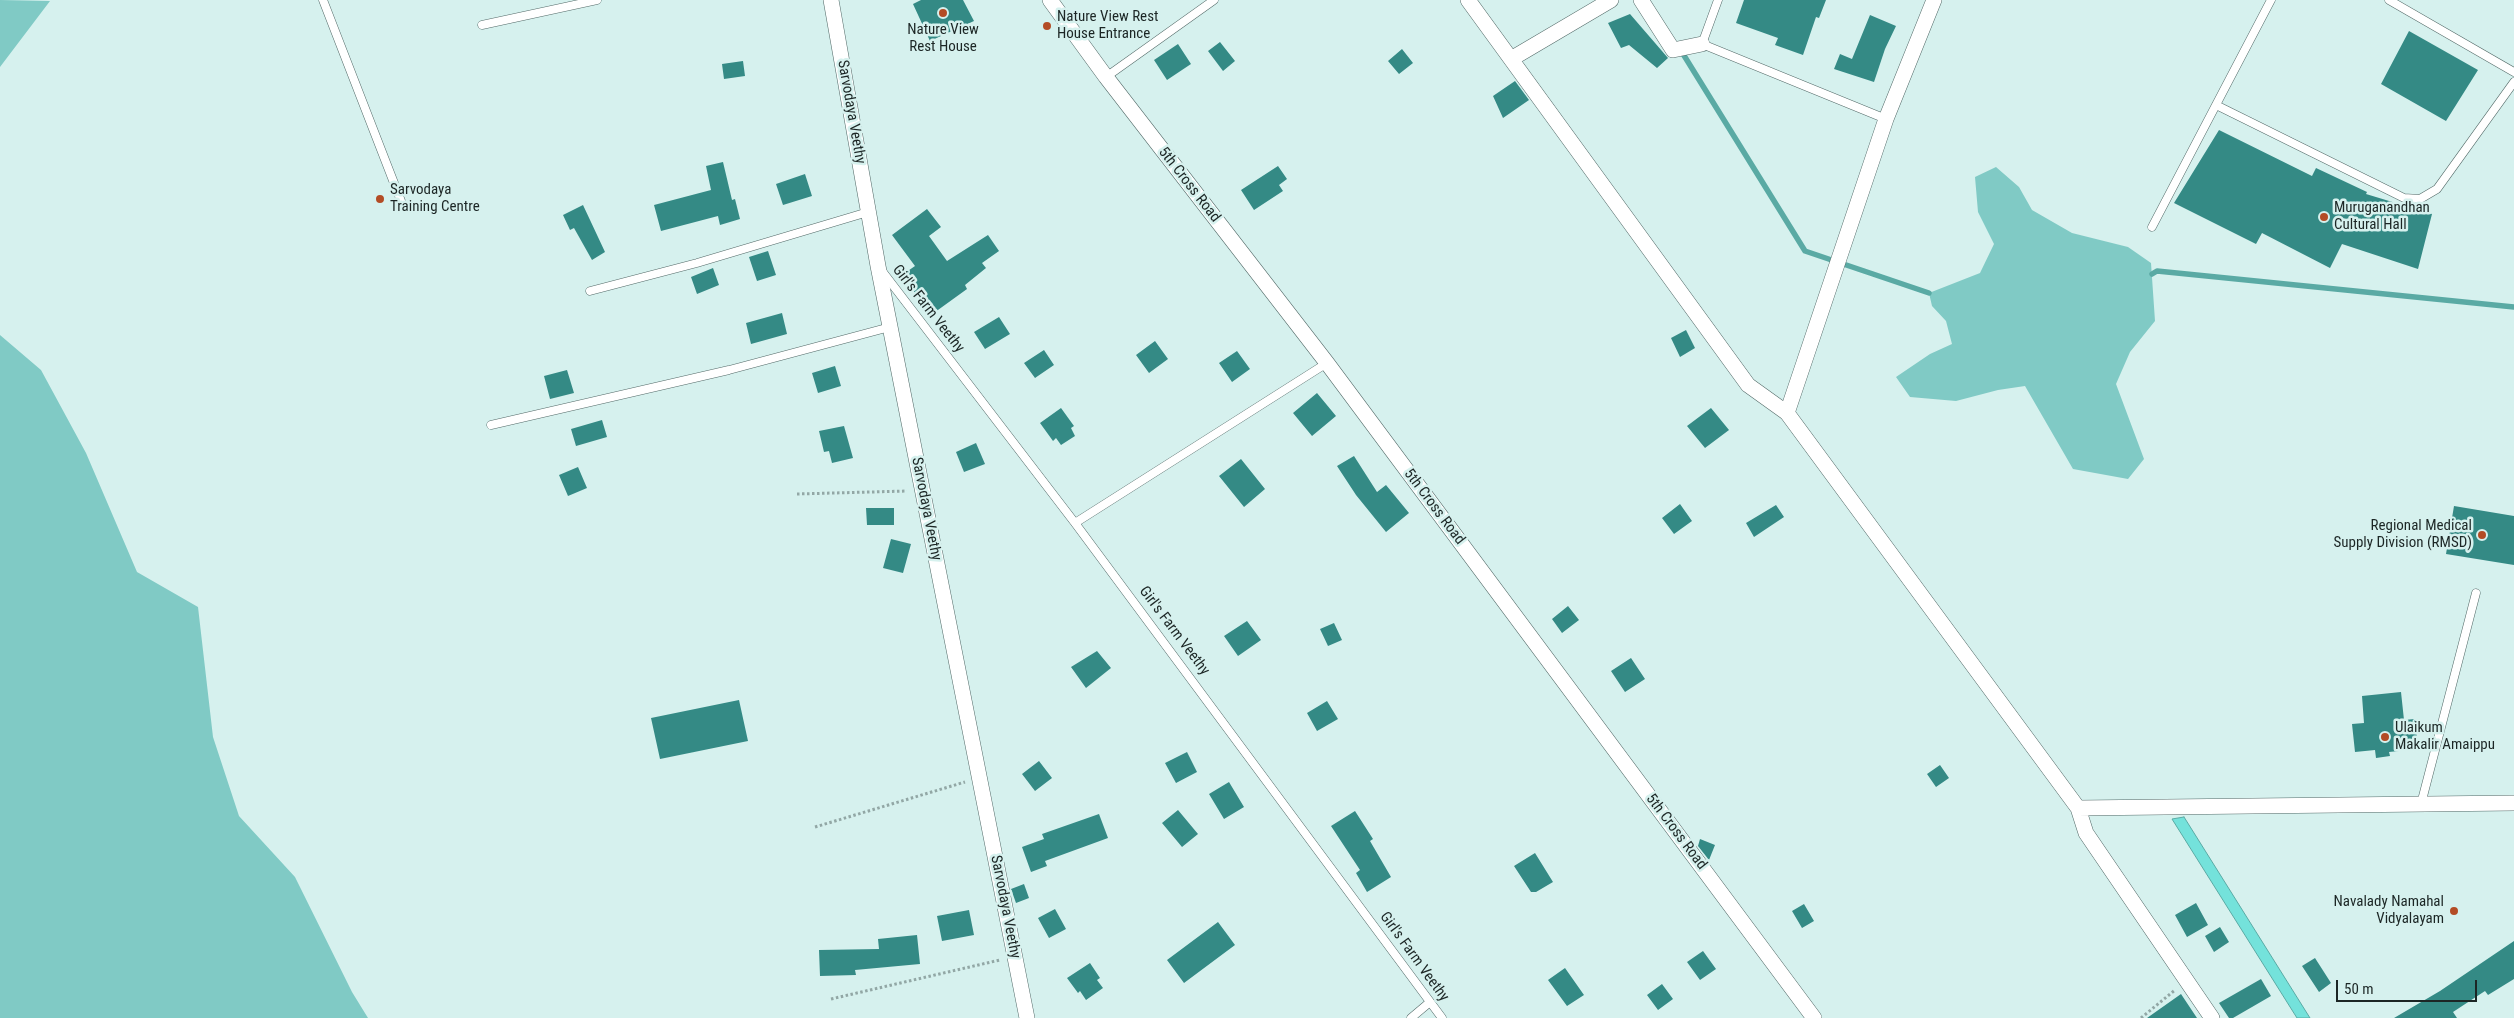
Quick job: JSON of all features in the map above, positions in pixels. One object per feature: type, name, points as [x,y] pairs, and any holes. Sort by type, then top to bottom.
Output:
[{"type":"street","name":"Sarvodaya Veethy","points":[[831,0],[878,266],[1027,1018]]},
{"type":"street","name":"5th Cross Road","points":[[1050,0],[1106,76],[1327,363],[1814,1018]]},
{"type":"street","points":[[1468,0],[1748,385],[1787,413],[2078,808],[2086,832],[2212,1018]]},
{"type":"street","points":[[1511,59],[1611,0]]},
{"type":"street","points":[[1641,0],[1673,50],[1702,44]]},
{"type":"street","points":[[1787,413],[1886,119],[1933,0]]},
{"type":"street","points":[[2078,808],[2514,803]]},
{"type":"lane","points":[[323,0],[401,201]]},
{"type":"lane","points":[[482,25],[597,0]]},
{"type":"lane","points":[[1106,76],[1214,0]]},
{"type":"lane","points":[[1718,0],[1702,44],[1886,119]]},
{"type":"lane","points":[[2152,227],[2271,0]]},
{"type":"lane","points":[[2389,0],[2514,72]]},
{"type":"lane","points":[[2216,105],[2404,198],[2420,199],[2437,189],[2514,82]]},
{"type":"lane","points":[[590,291],[697,263],[868,212]]},
{"type":"lane","name":"Girl's Farm Veethy","points":[[878,266],[1076,523],[1442,1018]]},
{"type":"lane","points":[[491,425],[729,370],[890,327]]},
{"type":"lane","points":[[1076,523],[1327,363]]},
{"type":"lane","points":[[2421,804],[2476,593]]},
{"type":"lane","points":[[1411,1018],[1430,1002]]},
{"type":"path","points":[[796,494],[922,490]]},
{"type":"path","points":[[815,827],[980,777]]},
{"type":"path","points":[[831,999],[1015,956]]},
{"type":"path","points":[[2141,1018],[2186,980]]},
{"type":"shaded area","points":[[0,0],[50,1],[0,67]]},
{"type":"shaded area","points":[[1996,167],[2019,187],[2032,210],[2072,233],[2128,247],[2151,263],[2155,321],[2130,352],[2116,384],[2144,459],[2128,479],[2073,469],[2025,386],[1998,390],[1956,401],[1910,397],[1896,377],[1930,354],[1952,344],[1946,321],[1932,306],[1929,293],[1980,273],[1994,244],[1978,212],[1975,177]]},
{"type":"shaded area","points":[[0,335],[41,370],[86,453],[137,572],[198,607],[213,737],[239,816],[295,877],[352,992],[368,1018],[0,1018]]},
{"type":"shaded area","points":[[2184,817],[2310,1018],[2297,1018],[2172,819]]},
{"type":"building","name":"Nature View Rest House","points":[[921,0],[963,0],[974,21],[930,41],[913,4]]},
{"type":"building","points":[[1744,0],[1826,0],[1819,18],[1816,17],[1803,55],[1775,45],[1778,38],[1736,23]]},
{"type":"building","points":[[1630,14],[1668,58],[1657,68],[1629,45],[1621,48],[1608,23]]},
{"type":"building","points":[[1870,15],[1896,26],[1885,49],[1874,82],[1834,69],[1840,54],[1852,59]]},
{"type":"building","points":[[2409,31],[2478,70],[2446,121],[2381,84]]},
{"type":"building","points":[[1220,42],[1235,61],[1223,71],[1208,51]]},
{"type":"building","points":[[1178,44],[1191,64],[1167,80],[1154,60]]},
{"type":"building","points":[[1402,49],[1413,63],[1399,74],[1388,61]]},
{"type":"building","points":[[743,61],[745,76],[724,79],[722,64]]},
{"type":"building","points":[[1515,81],[1529,100],[1503,118],[1493,96]]},
{"type":"building","points":[[2219,130],[2312,176],[2316,168],[2367,192],[2366,194],[2432,214],[2418,269],[2342,244],[2330,268],[2262,233],[2256,244],[2174,203]]},
{"type":"building","points":[[723,162],[732,200],[735,199],[740,219],[720,225],[718,216],[661,231],[654,205],[711,190],[706,166]]},
{"type":"building","points":[[1278,166],[1287,179],[1279,185],[1283,191],[1254,210],[1241,190]]},
{"type":"building","points":[[805,174],[812,196],[783,205],[776,184]]},
{"type":"building","points":[[583,205],[605,252],[592,260],[574,228],[570,230],[563,215]]},
{"type":"building","points":[[927,209],[941,227],[929,236],[947,261],[988,235],[999,251],[982,263],[986,268],[965,285],[967,289],[931,315],[902,275],[915,266],[892,235]]},
{"type":"building","points":[[768,251],[776,275],[757,281],[749,257]]},
{"type":"building","points":[[713,268],[719,285],[697,294],[691,277]]},
{"type":"building","points":[[782,313],[787,334],[751,344],[746,323]]},
{"type":"building","points":[[999,317],[1010,334],[985,349],[974,332]]},
{"type":"building","points":[[1686,330],[1695,348],[1680,357],[1671,338]]},
{"type":"building","points":[[1155,341],[1168,359],[1149,373],[1136,355]]},
{"type":"building","points":[[1044,350],[1054,365],[1035,378],[1024,363]]},
{"type":"building","points":[[1237,351],[1250,369],[1232,382],[1219,363]]},
{"type":"building","points":[[835,366],[841,386],[818,393],[812,373]]},
{"type":"building","points":[[567,370],[574,393],[550,399],[544,376]]},
{"type":"building","points":[[1317,393],[1336,416],[1312,436],[1293,413]]},
{"type":"building","points":[[1061,408],[1074,426],[1071,428],[1075,436],[1061,445],[1056,438],[1053,441],[1040,423]]},
{"type":"building","points":[[1711,408],[1729,430],[1705,448],[1687,426]]},
{"type":"building","points":[[602,420],[607,437],[576,446],[571,429]]},
{"type":"building","points":[[844,426],[853,458],[832,463],[829,451],[824,452],[819,431]]},
{"type":"building","points":[[976,443],[985,464],[964,472],[956,452]]},
{"type":"building","points":[[1354,456],[1377,492],[1386,485],[1409,513],[1386,532],[1356,495],[1337,466]]},
{"type":"building","points":[[1241,459],[1265,489],[1244,507],[1219,476]]},
{"type":"building","points":[[578,467],[587,488],[568,496],[559,475]]},
{"type":"building","points":[[1680,504],[1692,521],[1674,534],[1662,518]]},
{"type":"building","points":[[1776,505],[1784,517],[1754,537],[1746,523]]},
{"type":"building","name":"Regional Medical Supply Division (RMSD)","points":[[2454,506],[2514,516],[2514,565],[2446,554]]},
{"type":"building","points":[[866,508],[894,508],[894,525],[867,525]]},
{"type":"building","points":[[891,539],[911,544],[903,573],[883,568]]},
{"type":"building","points":[[1568,606],[1579,620],[1562,633],[1552,619]]},
{"type":"building","points":[[1247,621],[1261,640],[1238,656],[1224,636]]},
{"type":"building","points":[[1334,623],[1342,640],[1328,646],[1320,629]]},
{"type":"building","points":[[1097,651],[1111,668],[1086,688],[1071,667]]},
{"type":"building","points":[[1631,658],[1645,679],[1625,692],[1611,671]]},
{"type":"building","name":"Ulaikum Makalir Amaippu","points":[[2401,692],[2404,720],[2415,719],[2418,749],[2389,752],[2390,756],[2376,758],[2375,750],[2355,752],[2352,724],[2364,723],[2362,696]]},
{"type":"building","points":[[739,700],[748,741],[660,759],[651,718]]},
{"type":"building","points":[[1327,701],[1338,719],[1317,731],[1307,713]]},
{"type":"building","points":[[1187,752],[1197,772],[1176,783],[1165,763]]},
{"type":"building","points":[[1039,761],[1052,778],[1035,791],[1022,774]]},
{"type":"building","points":[[1940,765],[1949,778],[1936,787],[1927,774]]},
{"type":"building","points":[[1229,782],[1244,807],[1224,819],[1209,794]]},
{"type":"building","points":[[1178,810],[1198,834],[1182,847],[1162,823]]},
{"type":"building","points":[[1355,811],[1373,839],[1370,841],[1391,877],[1367,892],[1356,873],[1360,870],[1331,826]]},
{"type":"building","points":[[1099,814],[1108,838],[1045,861],[1047,866],[1031,872],[1022,847],[1044,839],[1042,834]]},
{"type":"building","points":[[1700,839],[1715,845],[1709,860],[1698,846]]},
{"type":"building","points":[[1535,853],[1553,882],[1536,892],[1531,892],[1514,866]]},
{"type":"building","points":[[1024,884],[1029,898],[1016,903],[1011,889]]},
{"type":"building","points":[[2196,903],[2208,925],[2187,937],[2175,915]]},
{"type":"building","points":[[1804,904],[1814,921],[1802,928],[1792,911]]},
{"type":"building","points":[[1055,909],[1066,929],[1049,938],[1038,918]]},
{"type":"building","points":[[969,910],[974,935],[942,941],[937,916]]},
{"type":"building","points":[[1218,922],[1235,945],[1184,983],[1167,960]]},
{"type":"building","points":[[2220,927],[2229,942],[2214,952],[2205,936]]},
{"type":"building","points":[[917,935],[920,964],[855,970],[856,975],[820,976],[819,950],[879,949],[878,939]]},
{"type":"building","points":[[2514,941],[2514,979],[2488,995],[2485,991],[2453,1012],[2457,1018],[2394,1018],[2440,991]]},
{"type":"building","points":[[1703,951],[1716,969],[1700,980],[1687,962]]},
{"type":"building","points":[[2315,958],[2331,983],[2319,992],[2302,966]]},
{"type":"building","points":[[1090,963],[1100,978],[1097,980],[1103,988],[1086,1000],[1067,978]]},
{"type":"building","points":[[1565,968],[1584,995],[1567,1006],[1548,980]]},
{"type":"building","points":[[2261,979],[2271,996],[2233,1018],[2229,1018],[2219,1003]]},
{"type":"building","points":[[1662,984],[1673,999],[1658,1010],[1647,995]]},
{"type":"building","points":[[2181,994],[2197,1018],[2147,1018]]},
{"type":"waterway","points":[[1680,49],[1805,251],[1929,293]]},
{"type":"waterway","points":[[2152,274],[2157,271],[2514,307]]},
{"type":"place","name":"Nature View Rest House","points":[[943,13]]},
{"type":"place","name":"Nature View Rest House Entrance","points":[[1047,26]]},
{"type":"place","name":"Sarvodaya Training Centre","points":[[380,199]]},
{"type":"place","name":"Muruganandhan Cultural Hall","points":[[2324,217]]},
{"type":"place","name":"Regional Medical Supply Division (RMSD)","points":[[2482,535]]},
{"type":"place","name":"Ulaikum Makalir Amaippu","points":[[2385,737]]},
{"type":"place","name":"Navalady Namahal Vidyalayam","points":[[2454,911]]}]
